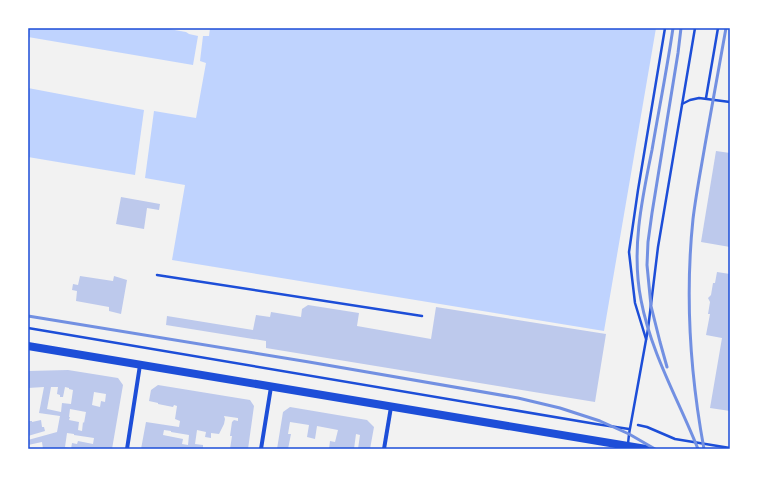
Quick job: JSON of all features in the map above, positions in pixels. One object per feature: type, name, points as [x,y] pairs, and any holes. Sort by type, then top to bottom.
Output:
[{"type":"main road","points":[[28,346],[391,406],[629,448],[646,449]]},
{"type":"street","points":[[127,449],[140,365]]},
{"type":"street","points":[[261,449],[271,387]]},
{"type":"street","points":[[384,449],[391,406]]},
{"type":"lane","points":[[646,340],[635,303],[629,252],[665,28]]},
{"type":"lane","points":[[629,448],[630,424],[646,340],[658,247],[695,28]]},
{"type":"lane","points":[[706,98],[718,28]]},
{"type":"lane","points":[[682,104],[698,98],[730,102]]},
{"type":"lane","points":[[157,275],[422,316]]},
{"type":"lane","points":[[28,328],[630,429]]},
{"type":"path","points":[[630,424],[648,427],[675,439],[730,448]]},
{"type":"water","points":[[28,28],[163,28],[186,32],[198,36],[193,65],[28,37]]},
{"type":"water","points":[[210,28],[656,28],[604,331],[172,260],[185,185],[145,178],[154,111],[196,118],[206,63],[200,61],[203,36],[209,36]]},
{"type":"water","points":[[28,88],[144,110],[135,175],[28,157]]},
{"type":"building","points":[[716,151],[730,153],[730,247],[701,242]]},
{"type":"building","points":[[121,197],[160,204],[159,210],[147,208],[144,229],[116,224]]},
{"type":"building","points":[[717,272],[730,274],[730,411],[710,408],[722,338],[706,335],[710,314],[708,314],[710,302],[708,298],[711,295]]},
{"type":"building","points":[[80,276],[113,281],[114,276],[127,280],[121,314],[109,311],[109,307],[76,301],[77,291],[72,290],[73,284],[78,285]]},
{"type":"building","points":[[308,305],[359,313],[357,326],[431,339],[436,307],[606,334],[595,402],[266,348],[266,341],[166,325],[167,316],[253,330],[256,315],[270,317],[271,312],[301,317],[302,309]]},
{"type":"building","points":[[68,370],[118,378],[123,385],[112,449],[71,449],[72,443],[77,444],[78,441],[93,444],[94,438],[67,433],[65,447],[70,449],[43,449],[42,442],[28,445],[28,440],[57,432],[60,416],[39,413],[44,387],[28,388],[28,371]],"holes":[[[51,387],[58,387],[57,394],[60,395],[60,397],[63,397],[65,387],[73,390],[71,404],[62,403],[61,412],[47,409]],[[94,392],[106,394],[105,402],[101,401],[100,407],[92,405]],[[70,409],[86,412],[82,431],[78,430],[79,422],[69,420]]]},
{"type":"building","points":[[158,385],[250,400],[254,406],[248,449],[230,449],[232,422],[234,420],[238,421],[238,418],[224,416],[224,424],[219,434],[211,433],[211,438],[205,437],[206,432],[197,430],[195,444],[203,445],[203,449],[141,449],[146,422],[179,427],[180,421],[175,419],[177,406],[174,405],[173,407],[149,401],[151,390]],"holes":[[[164,430],[189,435],[188,445],[182,444],[183,439],[163,435]]]},
{"type":"building","points":[[290,407],[367,420],[374,427],[370,449],[358,449],[360,435],[356,434],[354,449],[329,449],[330,441],[335,442],[338,430],[317,426],[315,439],[307,437],[309,425],[290,422],[288,434],[291,434],[288,449],[277,449],[283,412]]},
{"type":"building","points":[[41,420],[42,427],[44,427],[45,431],[28,436],[28,421],[32,422]]},
{"type":"railway","points":[[673,28],[641,206],[637,243],[638,281],[641,300],[651,339],[698,449]]},
{"type":"railway","points":[[667,367],[651,306],[647,265],[648,242],[652,213],[681,28]]},
{"type":"railway","points":[[704,449],[692,363],[689,277],[693,219],[697,191],[726,28]]},
{"type":"railway","points":[[28,316],[518,398],[560,408],[600,421],[629,434],[655,449]]}]
